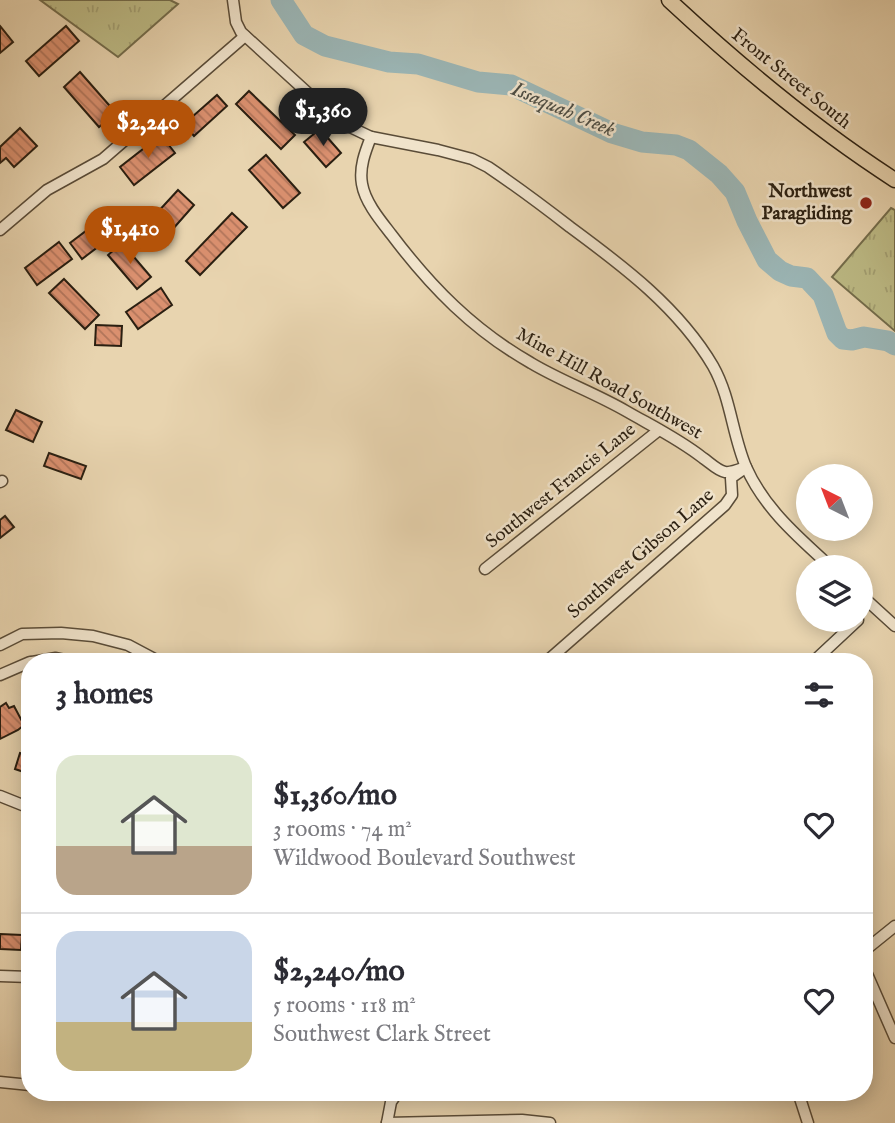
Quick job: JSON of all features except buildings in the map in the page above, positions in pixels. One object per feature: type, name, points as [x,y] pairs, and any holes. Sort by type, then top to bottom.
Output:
[{"type":"main road","name":"Front Street South","points":[[669,0],[718,45],[822,130],[895,180]]},
{"type":"street","points":[[233,0],[236,22],[245,36],[333,116],[371,138],[447,152],[488,167],[597,247],[684,324],[714,368],[726,397],[746,467],[758,490],[782,521],[818,555]]},
{"type":"street","points":[[0,230],[47,190],[103,159],[245,36]]},
{"type":"street","name":"Mine Hill Road Southwest","points":[[371,138],[361,174],[365,194],[403,251],[441,295],[473,323],[530,363],[674,437],[725,472],[746,467]]},
{"type":"street","name":"Southwest Francis Lane","points":[[485,569],[659,430]]},
{"type":"street","name":"Southwest Gibson Lane","points":[[555,653],[725,505],[732,495],[731,478],[746,467]]},
{"type":"street","points":[[873,606],[895,626]]},
{"type":"street","points":[[822,653],[844,632]]},
{"type":"street","points":[[0,645],[22,634],[61,633],[93,636],[128,645],[143,653]]},
{"type":"street","points":[[0,675],[21,666]]},
{"type":"street","points":[[0,796],[21,804]]},
{"type":"street","points":[[873,945],[895,926]]},
{"type":"street","points":[[0,976],[21,977]]},
{"type":"street","points":[[873,988],[895,1038]]},
{"type":"street","points":[[0,1082],[21,1084]]},
{"type":"street","points":[[392,1101],[387,1123],[550,1123]]},
{"type":"street","points":[[801,1101],[808,1123]]},
{"type":"green space","points":[[40,0],[170,0],[178,4],[118,57]]},
{"type":"green space","points":[[891,208],[895,210],[895,331],[832,277]]},
{"type":"waterway","name":"Issaquah Creek","points":[[281,0],[304,35],[325,46],[389,62],[418,64],[478,82],[511,85],[612,133],[642,142],[676,145],[689,150],[719,174],[735,192],[767,260],[791,276],[807,278],[823,295],[837,333],[843,339],[864,337],[888,341],[895,345]]},
{"type":"place","name":"Northwest Paragliding","points":[[866,203]]}]
